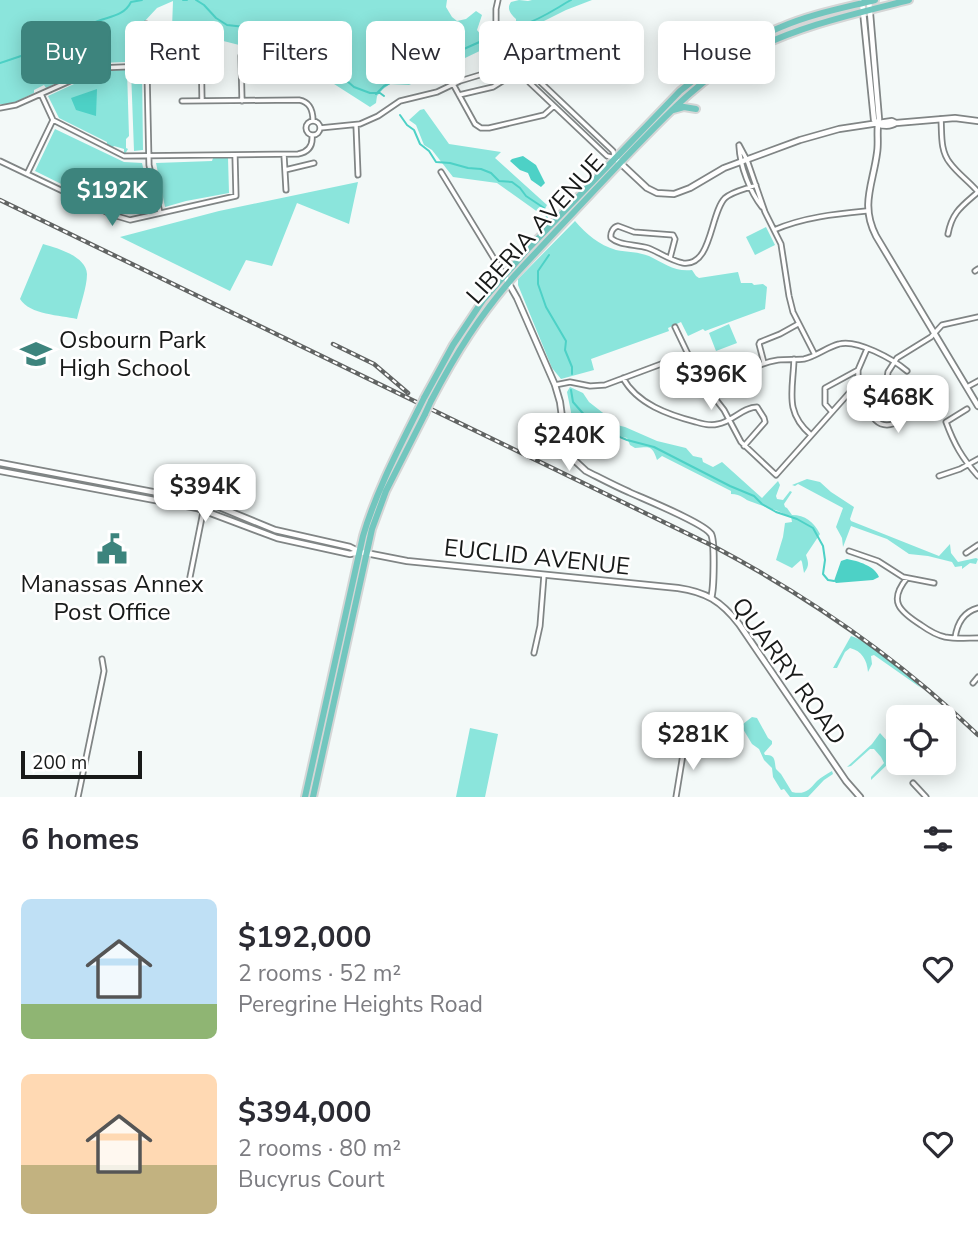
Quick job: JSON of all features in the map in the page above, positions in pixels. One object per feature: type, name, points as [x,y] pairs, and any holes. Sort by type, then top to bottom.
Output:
[{"type":"highway","name":"LIBERIA AVENUE","points":[[617,161],[708,78],[747,53],[801,29],[909,0]]},
{"type":"highway","name":"LIBERIA AVENUE","points":[[313,797],[372,506],[385,475],[428,400],[443,362],[464,327],[483,300],[617,161],[680,91],[698,76],[761,36],[795,21],[867,1]]},
{"type":"highway","points":[[668,113],[682,107],[696,109]]},
{"type":"highway","name":"LIBERIA AVENUE","points":[[304,797],[363,552]]},
{"type":"street","points":[[496,21],[498,0]]},
{"type":"street","points":[[867,1],[868,65],[874,120],[877,124]]},
{"type":"street","points":[[866,11],[879,119],[877,151],[867,211],[876,236],[978,405]]},
{"type":"street","points":[[868,65],[876,86]]},
{"type":"street","points":[[0,108],[13,106],[99,68],[125,67]]},
{"type":"street","points":[[147,84],[149,165],[160,214]]},
{"type":"street","points":[[202,84],[202,101]]},
{"type":"street","points":[[242,84],[242,101]]},
{"type":"street","points":[[312,135],[320,128],[356,125],[374,118],[400,101],[437,92],[453,84],[475,124],[483,129],[544,115],[554,106]]},
{"type":"street","points":[[459,95],[498,84]]},
{"type":"street","points":[[531,84],[607,156],[617,161],[647,188],[668,194],[681,192],[744,160],[824,133],[877,124],[883,126],[941,119],[963,118],[978,121]]},
{"type":"street","points":[[541,84],[613,151],[617,161]]},
{"type":"street","points":[[41,94],[53,120],[124,156],[305,153],[311,146],[312,135]]},
{"type":"street","points":[[182,102],[303,101],[311,108],[313,121]]},
{"type":"street","points":[[941,119],[943,146],[947,158],[978,192],[955,213],[948,234]]},
{"type":"street","points":[[27,174],[53,120]]},
{"type":"street","points":[[313,121],[319,124],[320,128]]},
{"type":"street","points":[[312,135],[306,129],[307,124],[313,121]]},
{"type":"street","points":[[356,125],[358,175]]},
{"type":"street","points":[[284,155],[286,190]]},
{"type":"street","points":[[0,161],[121,218],[134,219],[236,197],[234,156]]},
{"type":"street","points":[[744,160],[753,186],[781,244],[790,300],[798,324],[815,355]]},
{"type":"street","points":[[285,170],[314,163]]},
{"type":"street","name":"QUARRY ROAD","points":[[441,172],[517,298],[555,385],[566,447],[578,464],[599,478],[689,519],[710,532],[713,540],[712,598],[739,624],[846,781],[860,797]]},
{"type":"street","points":[[670,258],[675,238],[672,234],[634,232],[618,226],[611,232],[614,241],[642,246],[670,258],[685,263],[692,262],[704,251],[717,211],[724,199],[753,186]]},
{"type":"street","points":[[774,230],[807,219],[867,211]]},
{"type":"street","points":[[885,393],[888,372],[895,361],[941,326],[978,317]]},
{"type":"street","points":[[764,363],[760,342],[798,324]]},
{"type":"street","points":[[675,327],[703,383],[744,446],[776,475],[857,384],[858,370],[867,349]]},
{"type":"street","points":[[714,398],[743,373],[764,363],[780,359],[803,359],[845,343],[883,354],[907,371]]},
{"type":"street","points":[[555,385],[570,382],[599,386],[688,354]]},
{"type":"street","points":[[794,359],[793,411],[799,423],[811,435]]},
{"type":"street","points":[[832,412],[825,404],[825,388],[858,370]]},
{"type":"street","points":[[623,378],[631,389],[661,411],[709,425],[729,420],[755,406],[764,418],[763,425],[744,446]]},
{"type":"street","points":[[967,387],[978,381]]},
{"type":"street","points":[[885,393],[897,396],[903,407],[900,418],[890,424],[878,422],[871,410],[874,399],[885,393]]},
{"type":"street","points":[[967,409],[946,422],[953,443],[978,476]]},
{"type":"street","points":[[939,475],[960,469],[978,459]]},
{"type":"street","name":"EUCLID AVENUE","points":[[0,463],[205,502],[275,530],[397,560],[678,588],[712,598]]},
{"type":"street","name":"EUCLID AVENUE","points":[[0,471],[204,510],[277,538],[350,554],[363,552]]},
{"type":"street","points":[[189,582],[205,502]]},
{"type":"street","points":[[966,553],[978,545]]},
{"type":"street","points":[[849,551],[878,561],[907,578],[934,583]]},
{"type":"street","points":[[534,653],[540,626],[544,575]]},
{"type":"street","points":[[907,578],[897,595],[897,604],[902,612],[936,634],[955,638],[978,638]]},
{"type":"street","points":[[955,638],[956,629],[963,617],[978,608]]},
{"type":"street","points":[[78,797],[104,670],[102,659]]},
{"type":"street","points":[[973,683],[978,677]]},
{"type":"street","points":[[676,797],[685,742]]},
{"type":"street","points":[[913,783],[926,797]]},
{"type":"shaded area","points":[[0,0],[447,0],[446,7],[457,21],[366,21],[366,84],[390,84],[370,107],[334,84],[352,84],[352,21],[238,21],[238,45],[224,41],[224,21],[172,21],[173,1],[157,8],[145,21],[125,21],[125,62],[111,63],[111,21],[21,21],[21,84],[55,84],[46,88],[44,85],[11,104],[0,104]]},
{"type":"shaded area","points":[[592,0],[544,21],[516,21],[509,9],[511,2]]},
{"type":"shaded area","points":[[476,11],[482,15],[477,30],[479,51],[465,58],[465,21],[457,21],[466,19]]},
{"type":"shaded area","points":[[111,70],[125,70],[129,136],[126,139],[128,149],[125,154],[124,149],[107,146],[107,142],[59,118],[48,96],[74,84],[111,84]]},
{"type":"shaded area","points":[[132,84],[142,84],[143,150],[134,151]]},
{"type":"shaded area","points":[[97,89],[96,116],[76,110],[71,98]]},
{"type":"shaded area","points":[[424,109],[449,144],[501,152],[495,158],[547,205],[542,215],[497,183],[453,177],[432,150],[424,145],[416,125],[409,120]]},
{"type":"shaded area","points":[[55,129],[124,162],[142,163],[153,210],[127,214],[118,212],[35,171]]},
{"type":"shaded area","points":[[523,156],[536,165],[545,183],[541,187],[531,180],[528,173],[510,161]]},
{"type":"shaded area","points":[[213,158],[228,158],[229,193],[165,207],[156,163],[212,161]]},
{"type":"shaded area","points":[[358,182],[349,224],[297,203],[272,266],[246,260],[230,291],[120,237],[219,211]]},
{"type":"shaded area","points":[[575,221],[588,235],[604,245],[645,255],[674,268],[692,270],[699,278],[738,272],[741,283],[763,284],[767,287],[765,309],[688,336],[681,322],[668,328],[669,331],[591,359],[594,370],[561,379],[552,368],[518,285],[518,279]]},
{"type":"shaded area","points":[[766,227],[775,245],[755,255],[746,237]]},
{"type":"shaded area","points":[[43,244],[70,254],[82,262],[85,268],[86,285],[77,319],[38,311],[20,299]]},
{"type":"shaded area","points":[[729,324],[737,343],[716,351],[709,333]]},
{"type":"shaded area","points":[[570,387],[583,393],[613,424],[657,441],[686,448],[693,456],[702,458],[703,462],[713,467],[722,462],[762,498],[778,481],[780,485],[777,499],[783,500],[792,492],[784,504],[785,507],[792,515],[809,520],[820,534],[806,555],[808,565],[804,573],[801,560],[792,568],[776,560],[785,523],[792,522],[791,516],[731,494],[731,491],[662,456],[657,460],[650,448],[635,448],[627,438],[619,436],[614,439],[603,431],[599,433],[598,429],[590,429],[587,424],[576,431],[569,441],[571,412],[567,392]]},
{"type":"shaded area","points":[[807,479],[820,482],[854,507],[851,521],[939,556],[950,544],[951,553],[958,562],[976,558],[976,564],[970,563],[962,569],[962,566],[955,567],[952,562],[909,554],[887,539],[851,526],[843,547],[836,527],[843,508],[798,484],[792,485]]},
{"type":"shaded area","points":[[847,559],[870,567],[879,577],[873,580],[836,583],[834,581],[841,561]]},
{"type":"shaded area","points":[[851,636],[888,659],[921,688],[874,655],[871,656],[872,664],[868,672],[863,657],[850,648],[837,668],[833,668]]},
{"type":"shaded area","points":[[752,717],[757,718],[772,741],[765,755],[773,757],[776,769],[792,792],[806,791],[832,771],[833,774],[808,797],[790,797],[784,789],[781,790],[773,777],[772,768],[743,729],[743,724]]},
{"type":"shaded area","points":[[470,728],[498,734],[485,797],[456,797]]},
{"type":"shaded area","points":[[880,733],[886,740],[886,766],[871,780],[884,763],[874,749],[870,749],[847,767]]},
{"type":"waterway","points":[[0,63],[24,55],[44,62],[57,59],[75,45],[72,39],[88,26],[119,14],[131,2],[142,0]]},
{"type":"waterway","points":[[196,0],[227,25],[245,27],[260,34],[290,35],[321,44],[326,53],[316,64],[326,73],[340,75],[354,87],[384,96]]},
{"type":"waterway","points":[[532,21],[571,0]]},
{"type":"waterway","points":[[376,94],[384,86],[479,42]]},
{"type":"waterway","points":[[400,115],[436,162],[481,169],[491,173],[499,181],[512,182],[544,208],[547,217]]},
{"type":"waterway","points":[[549,255],[538,271],[538,284],[546,307],[566,341],[565,350],[572,374]]},
{"type":"waterway","points":[[571,390],[573,402],[594,426],[627,440],[654,447],[754,496],[776,512],[813,528],[823,546],[823,574],[828,580],[834,581]]},
{"type":"railway","points":[[0,200],[713,546],[819,608],[852,631],[917,680],[978,735]]},
{"type":"railway","points":[[333,344],[374,364],[408,393]]},
{"type":"place","name":"Osbourn Park High School","points":[[36,354]]},
{"type":"place","name":"Manassas Annex Post Office","points":[[112,549]]}]
